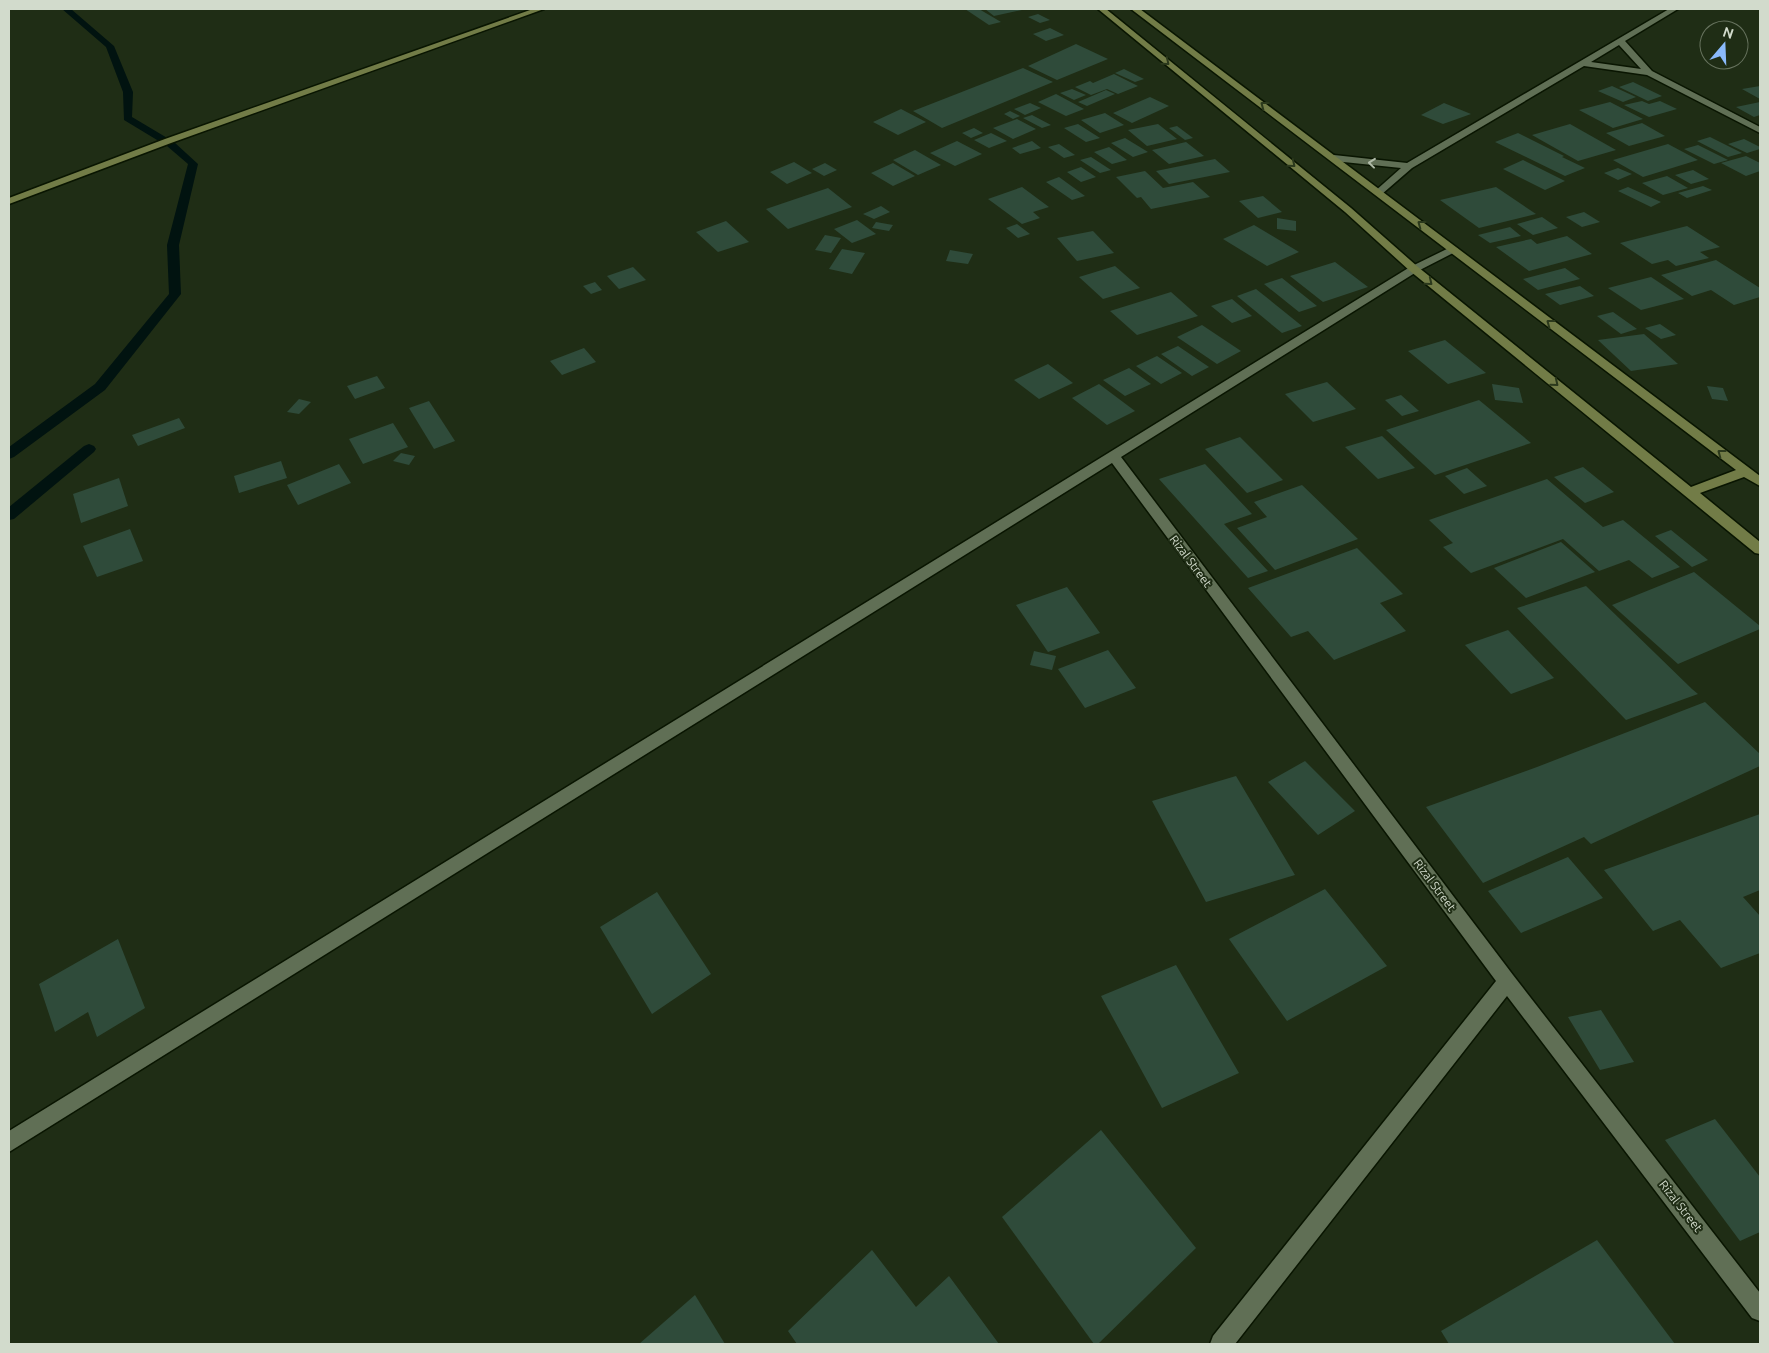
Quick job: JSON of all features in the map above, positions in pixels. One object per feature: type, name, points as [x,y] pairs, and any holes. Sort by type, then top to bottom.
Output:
[{"type":"street","points":[[9,201],[168,141],[540,9]]},
{"type":"street","points":[[1102,9],[1348,210],[1414,269],[1760,548]]},
{"type":"street","points":[[1135,9],[1760,482]]},
{"type":"street","points":[[1379,192],[1410,166],[1674,9]]},
{"type":"street","points":[[1146,45],[1177,40]]},
{"type":"street","points":[[1620,41],[1649,73]]},
{"type":"street","points":[[1584,63],[1649,73],[1760,130]]},
{"type":"street","points":[[1334,158],[1410,166]]},
{"type":"street","points":[[9,1142],[1414,269],[1453,249]]},
{"type":"street","name":"Rizal Street","points":[[1113,456],[1507,981],[1760,1310]]},
{"type":"street","points":[[1690,492],[1746,471]]},
{"type":"street","points":[[1221,1344],[1507,981]]},
{"type":"building","points":[[965,9],[979,9],[1001,22],[989,25]]},
{"type":"building","points":[[985,9],[1022,9],[1022,10],[994,16]]},
{"type":"building","points":[[1038,14],[1050,20],[1040,23],[1028,17]]},
{"type":"building","points":[[1050,28],[1064,35],[1046,41],[1033,34]]},
{"type":"building","points":[[1076,44],[1108,59],[1057,80],[1028,66]]},
{"type":"building","points":[[1023,68],[1053,82],[942,128],[913,111]]},
{"type":"building","points":[[1124,69],[1144,79],[1135,82],[1115,73]]},
{"type":"building","points":[[1114,74],[1138,86],[1118,94],[1107,89],[1091,95],[1075,87],[1090,81],[1093,83]]},
{"type":"building","points":[[1633,82],[1662,96],[1648,101],[1619,87]]},
{"type":"building","points":[[1612,86],[1636,97],[1623,102],[1598,91]]},
{"type":"building","points":[[1760,86],[1760,99],[1742,89]]},
{"type":"building","points":[[1072,89],[1086,95],[1074,100],[1060,93]]},
{"type":"building","points":[[1106,90],[1115,94],[1087,106],[1078,102]]},
{"type":"building","points":[[1056,94],[1084,109],[1066,116],[1038,102]]},
{"type":"building","points":[[1150,97],[1169,106],[1132,123],[1113,113]]},
{"type":"building","points":[[1642,101],[1649,104],[1660,101],[1677,109],[1649,117],[1624,105]]},
{"type":"building","points":[[1610,102],[1643,119],[1613,128],[1579,110]]},
{"type":"building","points":[[1760,102],[1760,115],[1754,117],[1736,107]]},
{"type":"building","points":[[1030,103],[1041,108],[1025,115],[1014,109]]},
{"type":"building","points":[[1444,103],[1471,114],[1443,124],[1421,115]]},
{"type":"building","points":[[901,109],[926,122],[898,135],[873,122]]},
{"type":"building","points":[[1010,111],[1020,116],[1013,119],[1004,114]]},
{"type":"building","points":[[1105,113],[1124,125],[1100,133],[1081,120]]},
{"type":"building","points":[[1032,115],[1051,125],[1042,128],[1023,118]]},
{"type":"building","points":[[1017,119],[1036,129],[1013,139],[993,128]]},
{"type":"building","points":[[1642,123],[1665,136],[1629,146],[1606,133]]},
{"type":"building","points":[[1078,124],[1100,138],[1086,142],[1064,128]]},
{"type":"building","points":[[1158,124],[1177,139],[1147,146],[1128,130]]},
{"type":"building","points":[[1570,124],[1616,150],[1578,161],[1532,135]]},
{"type":"building","points":[[1177,126],[1193,138],[1185,140],[1169,128]]},
{"type":"building","points":[[974,128],[983,133],[971,138],[962,133]]},
{"type":"building","points":[[991,133],[1007,141],[989,148],[974,140]]},
{"type":"building","points":[[1518,133],[1585,168],[1565,176],[1495,142]]},
{"type":"building","points":[[1710,137],[1742,153],[1728,157],[1697,141]]},
{"type":"building","points":[[1125,138],[1148,152],[1133,157],[1111,143]]},
{"type":"building","points":[[1744,139],[1760,147],[1760,149],[1747,153],[1728,144]]},
{"type":"building","points":[[957,141],[982,154],[955,166],[930,153]]},
{"type":"building","points":[[1032,141],[1041,148],[1020,154],[1012,148]]},
{"type":"building","points":[[1186,142],[1204,156],[1169,164],[1152,150]]},
{"type":"building","points":[[1059,144],[1075,155],[1064,158],[1048,147]]},
{"type":"building","points":[[1668,144],[1698,160],[1643,177],[1613,160]]},
{"type":"building","points":[[1698,145],[1728,160],[1714,164],[1684,149]]},
{"type":"building","points":[[1109,147],[1127,160],[1112,164],[1094,152]]},
{"type":"building","points":[[915,150],[941,165],[918,175],[893,160]]},
{"type":"building","points":[[1746,156],[1760,163],[1760,171],[1746,176],[1721,163]]},
{"type":"building","points":[[1091,157],[1111,170],[1100,173],[1080,160]]},
{"type":"building","points":[[1215,159],[1230,172],[1169,184],[1156,171]]},
{"type":"building","points":[[1523,160],[1565,181],[1545,190],[1503,169]]},
{"type":"building","points":[[794,162],[812,173],[787,184],[770,172]]},
{"type":"building","points":[[825,163],[837,170],[824,176],[812,169]]},
{"type":"building","points":[[893,163],[915,176],[893,186],[871,173]]},
{"type":"building","points":[[1081,167],[1096,177],[1081,182],[1067,172]]},
{"type":"building","points":[[1618,168],[1632,174],[1618,180],[1604,173]]},
{"type":"building","points":[[1693,170],[1709,179],[1691,184],[1675,175]]},
{"type":"building","points":[[1145,171],[1163,188],[1193,182],[1210,197],[1151,209],[1141,197],[1137,198],[1116,177]]},
{"type":"building","points":[[1667,176],[1688,188],[1663,195],[1642,183]]},
{"type":"building","points":[[1059,177],[1085,196],[1072,200],[1046,182]]},
{"type":"building","points":[[1703,186],[1712,190],[1687,198],[1678,193]]},
{"type":"building","points":[[1022,187],[1049,207],[1033,212],[1040,218],[1022,224],[988,199]]},
{"type":"building","points":[[1496,187],[1536,214],[1479,228],[1440,200]]},
{"type":"building","points":[[1628,187],[1661,202],[1651,207],[1618,191]]},
{"type":"building","points":[[828,188],[852,207],[788,229],[766,209]]},
{"type":"building","points":[[1263,196],[1282,212],[1258,218],[1239,201]]},
{"type":"building","points":[[881,206],[890,212],[874,219],[863,214]]},
{"type":"building","points":[[1584,212],[1600,222],[1582,227],[1566,217]]},
{"type":"building","points":[[1542,217],[1558,228],[1533,235],[1517,224]]},
{"type":"building","points":[[1277,218],[1296,221],[1296,231],[1277,229]]},
{"type":"building","points":[[857,220],[876,234],[852,243],[834,229]]},
{"type":"building","points":[[726,221],[749,242],[718,252],[696,232]]},
{"type":"building","points":[[876,222],[893,225],[889,231],[872,228]]},
{"type":"building","points":[[1017,224],[1030,234],[1018,238],[1006,228]]},
{"type":"building","points":[[1254,225],[1299,252],[1267,266],[1223,239]]},
{"type":"building","points":[[1687,226],[1720,247],[1700,252],[1709,258],[1676,266],[1668,260],[1652,264],[1620,243]]},
{"type":"building","points":[[1510,227],[1521,236],[1490,243],[1478,235]]},
{"type":"building","points":[[1093,231],[1114,253],[1077,261],[1057,238]]},
{"type":"building","points":[[825,235],[841,238],[831,253],[815,250]]},
{"type":"building","points":[[1567,236],[1592,254],[1529,271],[1496,247],[1531,239],[1537,244]]},
{"type":"building","points":[[842,249],[865,253],[852,274],[829,269]]},
{"type":"building","points":[[950,250],[973,254],[968,264],[946,261]]},
{"type":"building","points":[[1716,260],[1760,288],[1760,297],[1734,305],[1711,290],[1692,296],[1661,275]]},
{"type":"building","points":[[1335,262],[1368,287],[1323,302],[1290,276]]},
{"type":"building","points":[[1115,266],[1140,288],[1103,299],[1079,277]]},
{"type":"building","points":[[633,267],[646,280],[619,289],[607,276]]},
{"type":"building","points":[[1565,268],[1580,279],[1538,290],[1523,279]]},
{"type":"building","points":[[1651,277],[1684,299],[1641,310],[1608,288]]},
{"type":"building","points":[[1282,278],[1317,306],[1299,312],[1264,284]]},
{"type":"building","points":[[595,282],[602,290],[591,294],[583,286]]},
{"type":"building","points":[[1580,286],[1594,296],[1560,305],[1545,294]]},
{"type":"building","points":[[1256,289],[1302,326],[1282,333],[1237,296]]},
{"type":"building","points":[[1171,292],[1198,316],[1137,335],[1110,311]]},
{"type":"building","points":[[1232,299],[1252,316],[1232,323],[1211,306]]},
{"type":"building","points":[[1613,312],[1637,329],[1621,334],[1597,316]]},
{"type":"building","points":[[1660,324],[1676,335],[1661,339],[1645,328]]},
{"type":"building","points":[[1202,325],[1241,351],[1217,364],[1177,337]]},
{"type":"building","points":[[1644,334],[1678,364],[1631,371],[1598,340]]},
{"type":"building","points":[[1445,340],[1486,373],[1448,384],[1408,351]]},
{"type":"building","points":[[1178,346],[1209,367],[1192,376],[1161,354]]},
{"type":"building","points":[[584,348],[596,362],[562,375],[550,361]]},
{"type":"building","points":[[1157,356],[1182,373],[1161,384],[1136,366]]},
{"type":"building","points":[[1048,364],[1073,383],[1039,399],[1014,380]]},
{"type":"building","points":[[1129,368],[1151,384],[1125,396],[1103,380]]},
{"type":"building","points":[[377,376],[385,388],[355,399],[347,386]]},
{"type":"building","points":[[1327,382],[1356,409],[1313,422],[1285,394]]},
{"type":"building","points":[[1099,384],[1135,411],[1107,425],[1072,398]]},
{"type":"building","points":[[1492,384],[1519,388],[1523,403],[1495,400]]},
{"type":"building","points":[[1707,386],[1723,388],[1728,401],[1712,399]]},
{"type":"building","points":[[1401,395],[1419,411],[1402,416],[1385,400]]},
{"type":"building","points":[[299,399],[311,402],[299,414],[287,412]]},
{"type":"building","points":[[1479,400],[1531,443],[1435,475],[1386,430]]},
{"type":"building","points":[[429,401],[455,441],[434,449],[409,408]]},
{"type":"building","points":[[179,418],[185,428],[138,446],[132,435]]},
{"type":"building","points":[[393,423],[408,447],[363,464],[349,439]]},
{"type":"building","points":[[1382,436],[1415,468],[1378,479],[1345,447]]},
{"type":"building","points":[[1240,437],[1283,480],[1247,493],[1205,449]]},
{"type":"building","points":[[401,453],[415,456],[409,465],[393,461]]},
{"type":"building","points":[[281,461],[287,478],[239,493],[234,476]]},
{"type":"building","points":[[339,464],[351,483],[298,505],[287,485]]},
{"type":"building","points":[[1205,464],[1252,514],[1224,524],[1268,571],[1248,578],[1159,479]]},
{"type":"building","points":[[1583,467],[1614,492],[1585,503],[1554,477]]},
{"type":"building","points":[[1467,468],[1487,486],[1464,494],[1445,476]]},
{"type":"building","points":[[119,478],[128,506],[81,523],[73,494]]},
{"type":"building","points":[[1547,479],[1603,527],[1623,520],[1680,567],[1652,578],[1629,560],[1599,571],[1563,539],[1471,573],[1443,547],[1453,543],[1429,520]]},
{"type":"building","points":[[1302,485],[1358,539],[1275,570],[1237,528],[1267,517],[1254,502]]},
{"type":"building","points":[[130,529],[143,561],[97,577],[83,546]]},
{"type":"building","points":[[1671,530],[1708,560],[1692,567],[1655,536]]},
{"type":"building","points":[[1561,542],[1595,572],[1526,598],[1494,568]]},
{"type":"building","points":[[1357,548],[1403,594],[1380,603],[1406,631],[1334,660],[1308,631],[1291,637],[1248,588]]},
{"type":"building","points":[[1694,572],[1760,626],[1760,629],[1678,664],[1612,605]]},
{"type":"building","points":[[1586,586],[1698,694],[1626,720],[1517,608]]},
{"type":"building","points":[[1067,587],[1100,633],[1048,652],[1016,605]]},
{"type":"building","points":[[1508,630],[1554,678],[1511,694],[1465,645]]},
{"type":"building","points":[[1108,650],[1136,688],[1085,708],[1058,669]]},
{"type":"building","points":[[1034,651],[1056,656],[1052,670],[1030,665]]},
{"type":"building","points":[[1705,702],[1760,754],[1760,766],[1591,844],[1584,837],[1483,883],[1426,807],[1537,767]]},
{"type":"building","points":[[1305,761],[1355,811],[1318,835],[1268,782]]},
{"type":"building","points":[[1236,776],[1295,875],[1206,902],[1152,801]]},
{"type":"building","points":[[1760,814],[1760,890],[1743,897],[1760,916],[1760,953],[1721,968],[1680,920],[1653,931],[1604,870]]},
{"type":"building","points":[[1568,857],[1603,898],[1521,933],[1488,891]]},
{"type":"building","points":[[1325,889],[1387,966],[1287,1021],[1229,939]]},
{"type":"building","points":[[657,892],[711,974],[652,1014],[600,927]]},
{"type":"building","points":[[118,939],[145,1008],[97,1037],[88,1012],[55,1032],[39,984]]},
{"type":"building","points":[[1176,965],[1239,1073],[1162,1108],[1101,996]]},
{"type":"building","points":[[1601,1010],[1634,1062],[1600,1070],[1568,1017]]},
{"type":"building","points":[[1715,1119],[1760,1177],[1760,1232],[1740,1241],[1665,1140]]},
{"type":"building","points":[[1101,1130],[1196,1248],[1098,1344],[1094,1344],[1002,1217]]},
{"type":"building","points":[[1597,1240],[1675,1344],[1449,1344],[1441,1331]]},
{"type":"building","points":[[872,1250],[916,1307],[949,1276],[999,1344],[797,1344],[788,1331]]},
{"type":"building","points":[[695,1295],[725,1344],[639,1344]]},
{"type":"waterway","points":[[9,454],[100,387],[175,294],[173,245],[193,164],[170,144],[127,118],[128,92],[110,46],[66,9]]},
{"type":"waterway","points":[[9,515],[89,449]]}]
